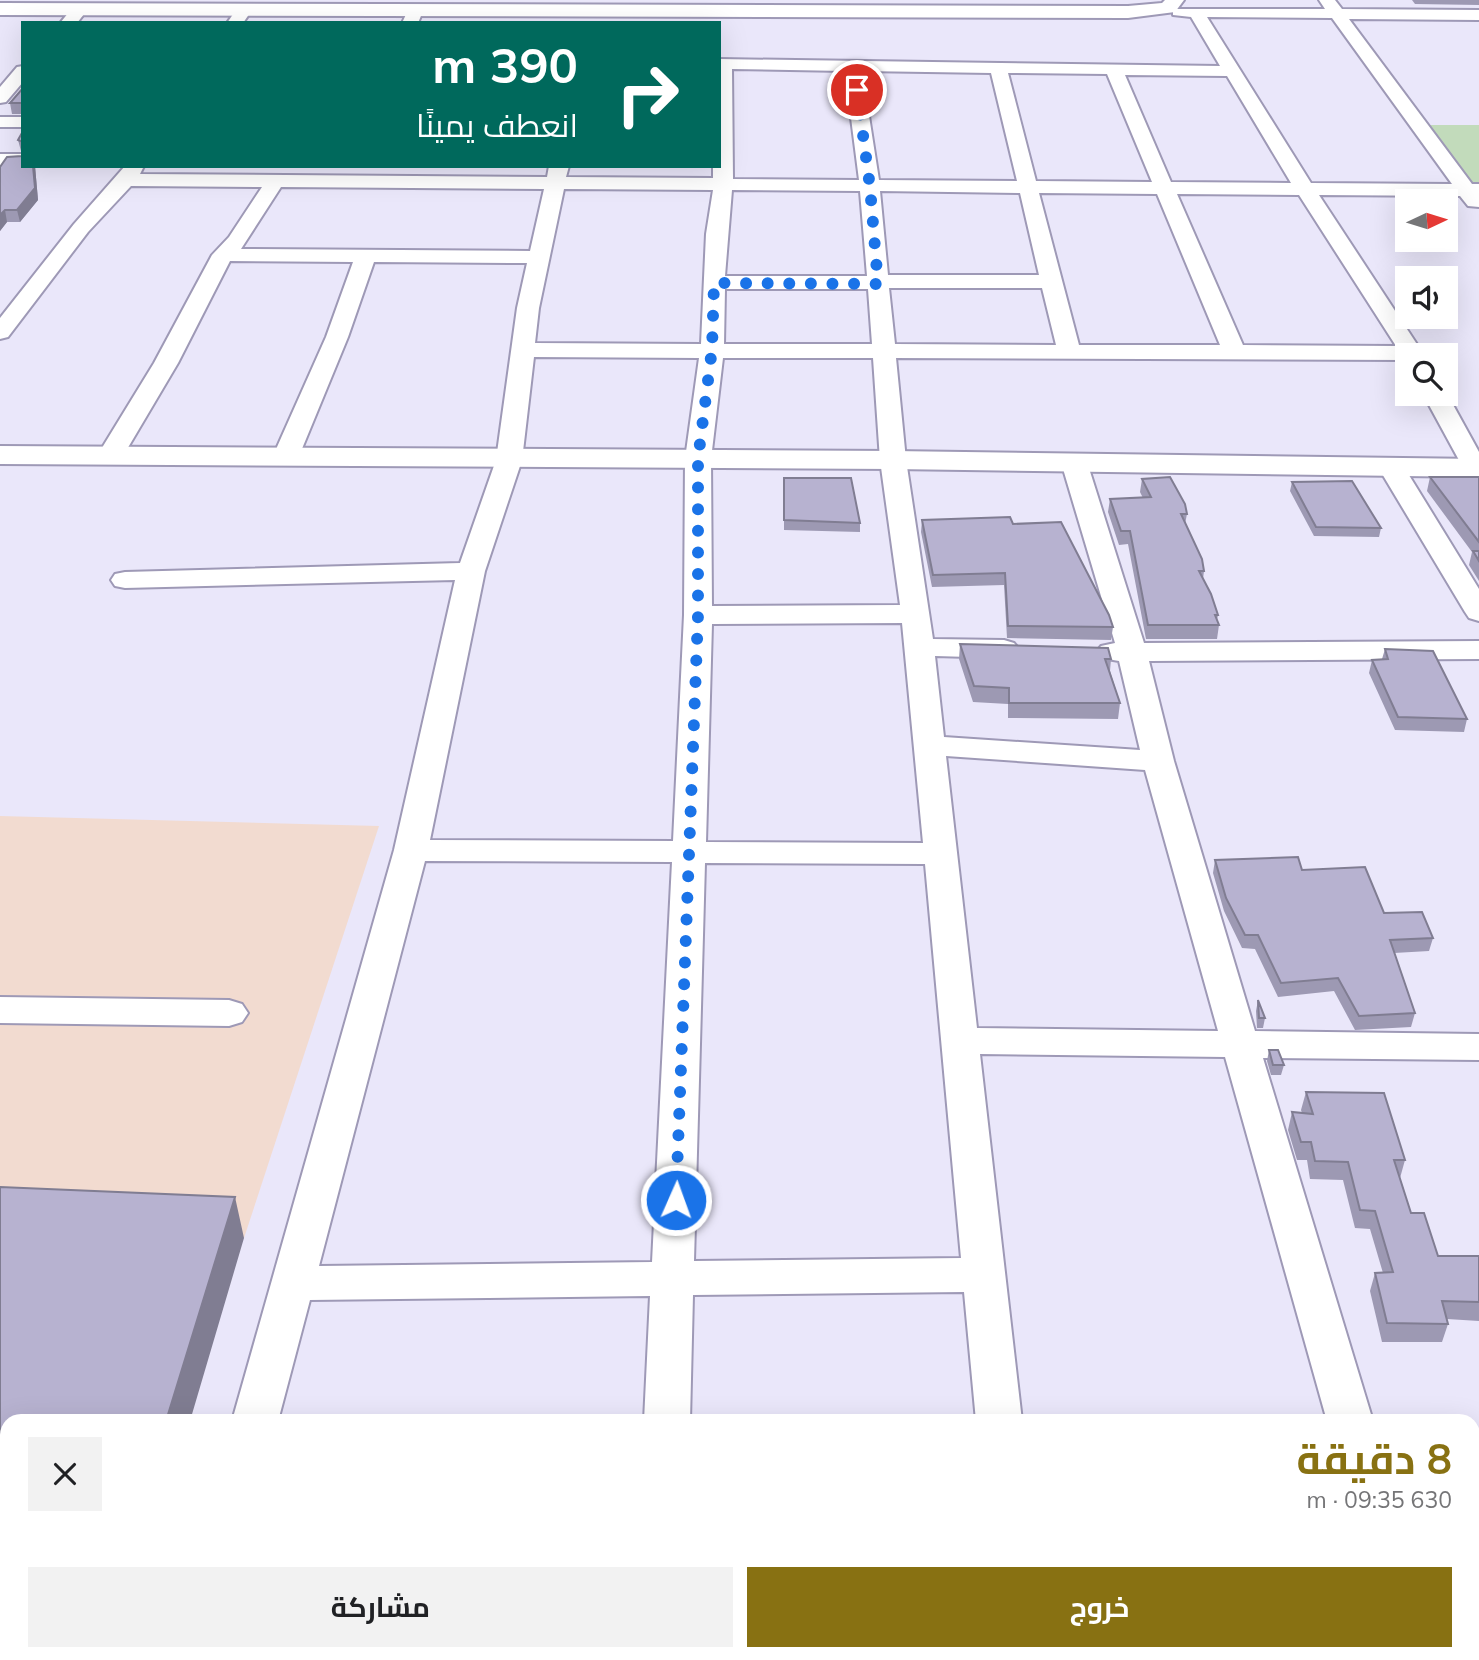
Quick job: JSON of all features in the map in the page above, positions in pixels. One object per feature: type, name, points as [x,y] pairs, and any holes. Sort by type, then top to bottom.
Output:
[{"type":"street","points":[[1152,12],[1168,8],[1175,0]]},
{"type":"street","points":[[1331,7],[1475,190],[1479,207]]},
{"type":"street","points":[[0,9],[74,16],[412,17],[1196,12],[1331,7],[1479,15]]},
{"type":"street","points":[[1196,12],[1305,189],[1406,343]]},
{"type":"street","points":[[667,1414],[698,615],[698,459],[712,349],[716,234],[723,186],[721,64],[1233,71]]},
{"type":"street","points":[[853,65],[870,187],[893,460],[916,614],[998,1414]]},
{"type":"street","points":[[998,66],[1069,351]]},
{"type":"street","points":[[1114,70],[1234,352]]},
{"type":"street","points":[[0,98],[21,73]]},
{"type":"street","points":[[0,122],[21,122]]},
{"type":"street","points":[[0,160],[21,160]]},
{"type":"street","points":[[0,332],[32,295],[82,227],[131,173],[276,180],[557,175],[723,186],[1475,190]]},
{"type":"street","points":[[257,1414],[411,850],[471,571],[509,460],[528,307],[557,175]]},
{"type":"street","points":[[110,456],[166,363],[223,255],[236,242],[276,180]]},
{"type":"street","points":[[223,255],[540,257]]},
{"type":"street","points":[[286,456],[337,337],[366,256]]},
{"type":"street","points":[[714,283],[1052,281]]},
{"type":"street","points":[[524,350],[883,349],[1395,354]]},
{"type":"street","points":[[1441,406],[1477,468]]},
{"type":"street","points":[[0,455],[509,460],[893,460],[1477,468]]},
{"type":"street","points":[[1074,463],[1132,652],[1158,761],[1348,1414]]},
{"type":"street","points":[[1391,467],[1479,612]]},
{"type":"street","points":[[125,580],[471,571]]},
{"type":"street","points":[[698,615],[916,614]]},
{"type":"street","points":[[919,647],[1026,650]]},
{"type":"street","points":[[1079,651],[1479,650]]},
{"type":"street","points":[[930,745],[1158,761]]},
{"type":"street","points":[[411,850],[941,854]]},
{"type":"street","points":[[0,1010],[229,1013]]},
{"type":"street","points":[[960,1041],[1479,1047]]},
{"type":"street","points":[[292,1283],[984,1275]]},
{"type":"shaded area","points":[[0,816],[379,826],[244,1238],[0,1228]]},
{"type":"green space","points":[[1427,125],[1479,125],[1479,183],[1471,183]]},
{"type":"building","points":[[21,90],[21,103],[10,103]]},
{"type":"building","points":[[21,156],[21,168],[33,168],[35,188],[17,210],[5,210],[0,215],[0,167],[7,157]]},
{"type":"building","points":[[1170,477],[1185,504],[1187,514],[1181,514],[1202,559],[1204,571],[1199,571],[1211,594],[1219,625],[1148,625],[1130,531],[1121,531],[1110,499],[1151,497],[1142,479]]},
{"type":"building","points":[[1430,477],[1479,477],[1479,542]]},
{"type":"building","points":[[784,478],[851,478],[860,523],[784,520]]},
{"type":"building","points":[[1352,481],[1381,528],[1316,527],[1292,482]]},
{"type":"building","points":[[1010,517],[1013,524],[1061,522],[1113,627],[1008,626],[1005,573],[933,575],[922,520]]},
{"type":"building","points":[[960,644],[1108,648],[1111,659],[1105,659],[1120,703],[1009,703],[1009,688],[974,686]]},
{"type":"building","points":[[1385,649],[1433,651],[1467,719],[1398,717],[1372,660],[1388,659]]},
{"type":"building","points":[[1298,857],[1302,870],[1365,867],[1384,913],[1422,912],[1433,938],[1390,940],[1415,1013],[1359,1016],[1338,978],[1281,983],[1258,935],[1245,935],[1226,898],[1215,860]]},
{"type":"building","points":[[1258,1000],[1265,1018],[1259,1018]]},
{"type":"building","points":[[1269,1050],[1278,1050],[1284,1065],[1273,1065]]},
{"type":"building","points":[[1306,1092],[1384,1093],[1405,1160],[1394,1160],[1411,1213],[1424,1213],[1438,1256],[1479,1256],[1479,1302],[1442,1301],[1448,1324],[1387,1323],[1375,1273],[1393,1272],[1375,1211],[1360,1210],[1348,1162],[1315,1161],[1311,1142],[1301,1142],[1292,1112],[1313,1114]]},
{"type":"building","points":[[0,1187],[235,1197],[168,1414],[0,1414]]},
{"type":"route","points":[[676,1200],[698,615],[698,459],[712,349],[714,283],[878,284],[870,187],[857,90]]}]
